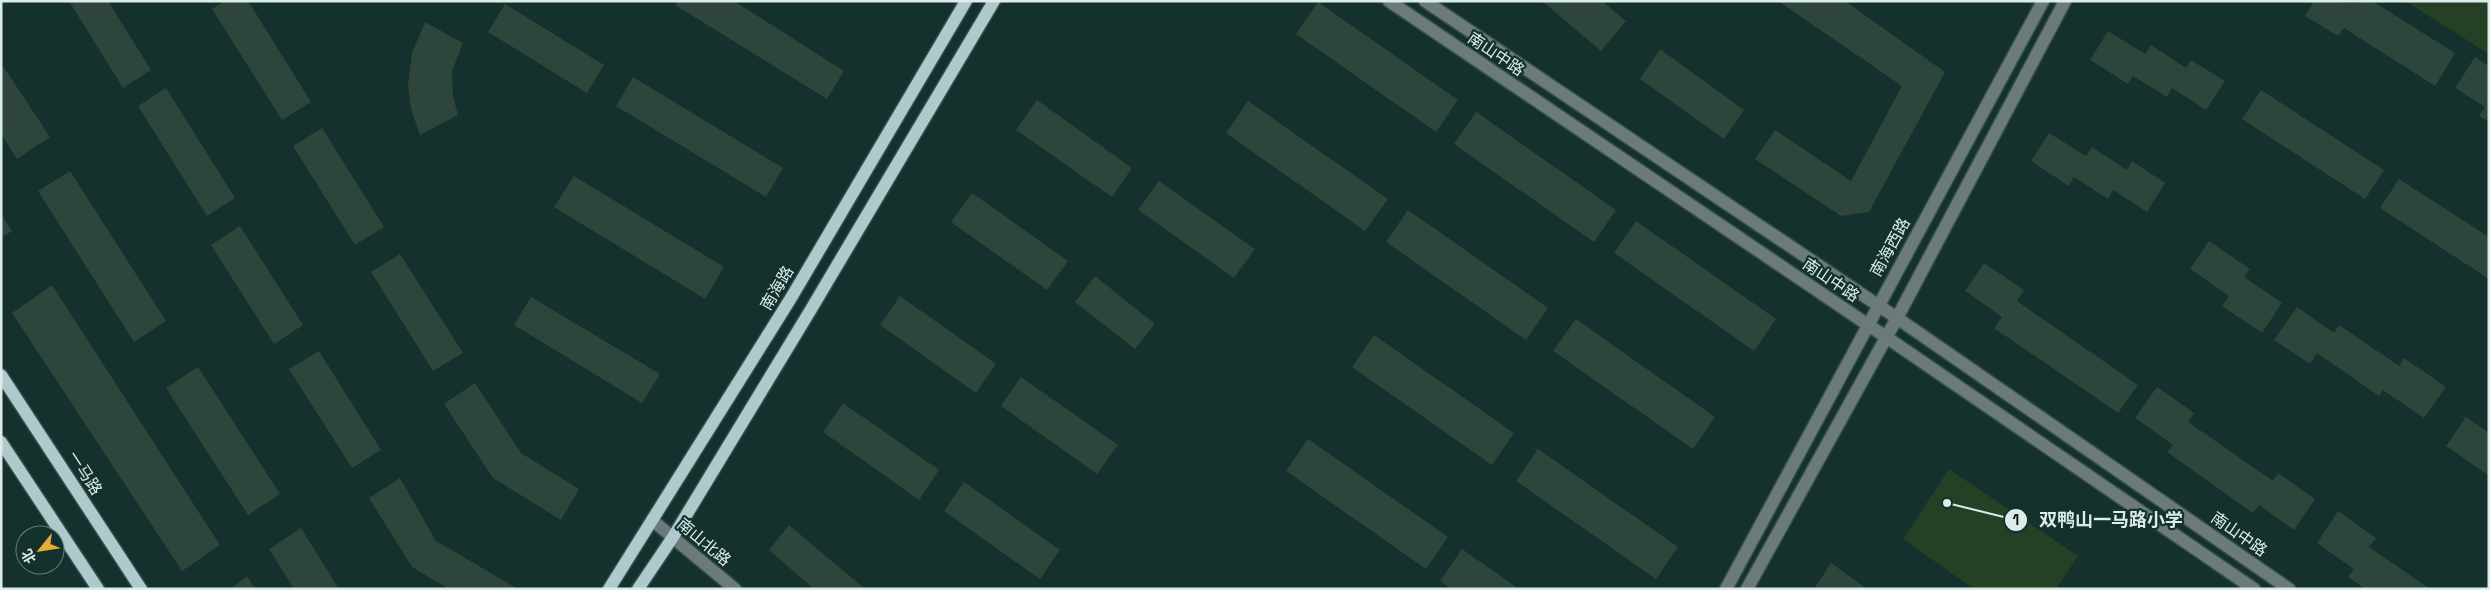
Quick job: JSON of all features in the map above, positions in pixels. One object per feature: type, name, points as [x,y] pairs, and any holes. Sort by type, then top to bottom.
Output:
[{"type":"main road","name":"南海路","points":[[609,589],[791,298],[966,1]]},
{"type":"main road","points":[[638,589],[673,537],[994,1]]},
{"type":"main road","name":"一马路","points":[[1,375],[141,589]]},
{"type":"main road","points":[[1,442],[98,589]]},
{"type":"street","name":"南山中路","points":[[1389,1],[1867,324],[2254,589]]},
{"type":"street","name":"南山中路","points":[[1425,1],[1897,318],[2272,584],[2289,589]]},
{"type":"street","name":"南海西路","points":[[1726,589],[1877,305],[2043,1]]},
{"type":"street","points":[[1747,589],[1897,318],[2065,1]]},
{"type":"street","name":"南山北路","points":[[652,520],[735,589]]},
{"type":"green space","points":[[2405,1],[2489,1],[2489,54]]},
{"type":"green space","points":[[1949,469],[2078,556],[2056,589],[1974,589],[1903,539]]},
{"type":"building","points":[[69,1],[108,1],[151,70],[123,88]]},
{"type":"building","points":[[225,1],[248,1],[311,102],[282,120],[212,9]]},
{"type":"building","points":[[678,1],[734,1],[844,71],[827,99],[675,5]]},
{"type":"building","points":[[1542,1],[1602,1],[1626,21],[1601,51]]},
{"type":"building","points":[[1778,1],[1845,1],[1945,72],[1869,212],[1841,216],[1755,159],[1775,130],[1851,181],[1902,86]]},
{"type":"building","points":[[2314,1],[2355,3],[2372,1],[2455,53],[2435,86],[2344,28],[2338,36],[2305,16]]},
{"type":"building","points":[[1318,2],[1458,100],[1436,132],[1296,34]]},
{"type":"building","points":[[505,4],[604,65],[587,93],[488,32]]},
{"type":"building","points":[[425,22],[463,43],[452,71],[453,96],[458,115],[420,135],[411,109],[408,86],[412,53]]},
{"type":"building","points":[[2108,31],[2145,54],[2151,45],[2186,68],[2191,60],[2225,81],[2206,110],[2172,88],[2167,97],[2133,76],[2128,84],[2090,60]]},
{"type":"building","points":[[1660,49],[1744,110],[1724,139],[1640,79]]},
{"type":"building","points":[[2475,57],[2489,66],[2489,122],[2479,116],[2485,107],[2455,88]]},
{"type":"building","points":[[1,63],[50,137],[17,159],[1,134]]},
{"type":"building","points":[[633,77],[783,168],[766,197],[616,106]]},
{"type":"building","points":[[166,88],[235,198],[207,216],[138,106]]},
{"type":"building","points":[[2261,90],[2384,170],[2365,199],[2242,119]]},
{"type":"building","points":[[1037,100],[1132,168],[1112,197],[1016,130]]},
{"type":"building","points":[[1248,101],[1388,199],[1365,231],[1226,133]]},
{"type":"building","points":[[1476,112],[1616,210],[1594,242],[1454,144]]},
{"type":"building","points":[[322,128],[384,227],[355,245],[293,146]]},
{"type":"building","points":[[2049,133],[2086,156],[2092,147],[2127,170],[2132,161],[2165,183],[2147,212],[2113,190],[2108,199],[2074,177],[2069,186],[2031,161]]},
{"type":"building","points":[[70,171],[166,321],[134,342],[38,191]]},
{"type":"building","points":[[574,176],[724,267],[705,299],[554,207]]},
{"type":"building","points":[[2399,179],[2489,237],[2489,279],[2380,208]]},
{"type":"building","points":[[1159,181],[1255,249],[1234,278],[1138,210]]},
{"type":"building","points":[[972,193],[1068,261],[1047,290],[951,222]]},
{"type":"building","points":[[1408,210],[1548,308],[1526,340],[1386,242]]},
{"type":"building","points":[[1,214],[12,231],[1,238]]},
{"type":"building","points":[[1636,221],[1776,319],[1754,351],[1614,253]]},
{"type":"building","points":[[240,226],[303,325],[274,344],[211,245]]},
{"type":"building","points":[[2209,241],[2250,269],[2244,277],[2282,303],[2262,333],[2222,306],[2229,296],[2190,269]]},
{"type":"building","points":[[400,254],[463,353],[433,371],[371,272]]},
{"type":"building","points":[[1984,263],[2024,290],[2017,301],[2138,385],[2118,413],[1994,328],[2002,317],[1965,291]]},
{"type":"building","points":[[1095,276],[1155,324],[1135,349],[1075,302]]},
{"type":"building","points":[[52,285],[220,545],[182,571],[12,313]]},
{"type":"building","points":[[900,296],[996,364],[976,393],[880,325]]},
{"type":"building","points":[[531,297],[660,374],[642,403],[514,325]]},
{"type":"building","points":[[2297,307],[2334,333],[2339,325],[2399,366],[2404,358],[2446,387],[2424,418],[2383,390],[2379,396],[2317,353],[2310,364],[2274,340]]},
{"type":"building","points":[[1576,319],[1715,417],[1693,449],[1553,351]]},
{"type":"building","points":[[1374,335],[1514,433],[1492,465],[1352,367]]},
{"type":"building","points":[[319,351],[381,450],[352,468],[289,369]]},
{"type":"building","points":[[198,367],[280,494],[248,515],[166,388]]},
{"type":"building","points":[[1021,377],[1118,445],[1097,474],[1001,406]]},
{"type":"building","points":[[475,383],[521,453],[579,489],[561,520],[493,478],[444,404]]},
{"type":"building","points":[[2157,387],[2194,413],[2188,422],[2273,481],[2278,473],[2315,499],[2294,530],[2259,505],[2253,513],[2167,452],[2173,445],[2135,418]]},
{"type":"building","points":[[843,403],[939,470],[919,500],[823,432]]},
{"type":"building","points":[[2466,417],[2489,433],[2489,476],[2446,446]]},
{"type":"building","points":[[1308,439],[1448,537],[1426,569],[1286,471]]},
{"type":"building","points":[[1538,449],[1678,547],[1656,579],[1516,481]]},
{"type":"building","points":[[400,478],[436,541],[518,589],[449,589],[412,567],[369,498]]},
{"type":"building","points":[[964,482],[1060,550],[1040,579],[944,511]]},
{"type":"building","points":[[2338,511],[2376,538],[2369,547],[2430,589],[2365,589],[2348,577],[2354,569],[2317,543]]},
{"type":"building","points":[[789,525],[865,589],[814,589],[769,550]]},
{"type":"building","points":[[301,528],[339,589],[294,589],[269,549]]},
{"type":"building","points":[[1462,549],[1519,589],[1451,589],[1440,581]]},
{"type":"building","points":[[1831,563],[1867,589],[1814,589]]},
{"type":"building","points":[[247,576],[255,589],[230,589]]},
{"type":"place","name":"双鸭山一马路小学","points":[[1947,503]]}]
